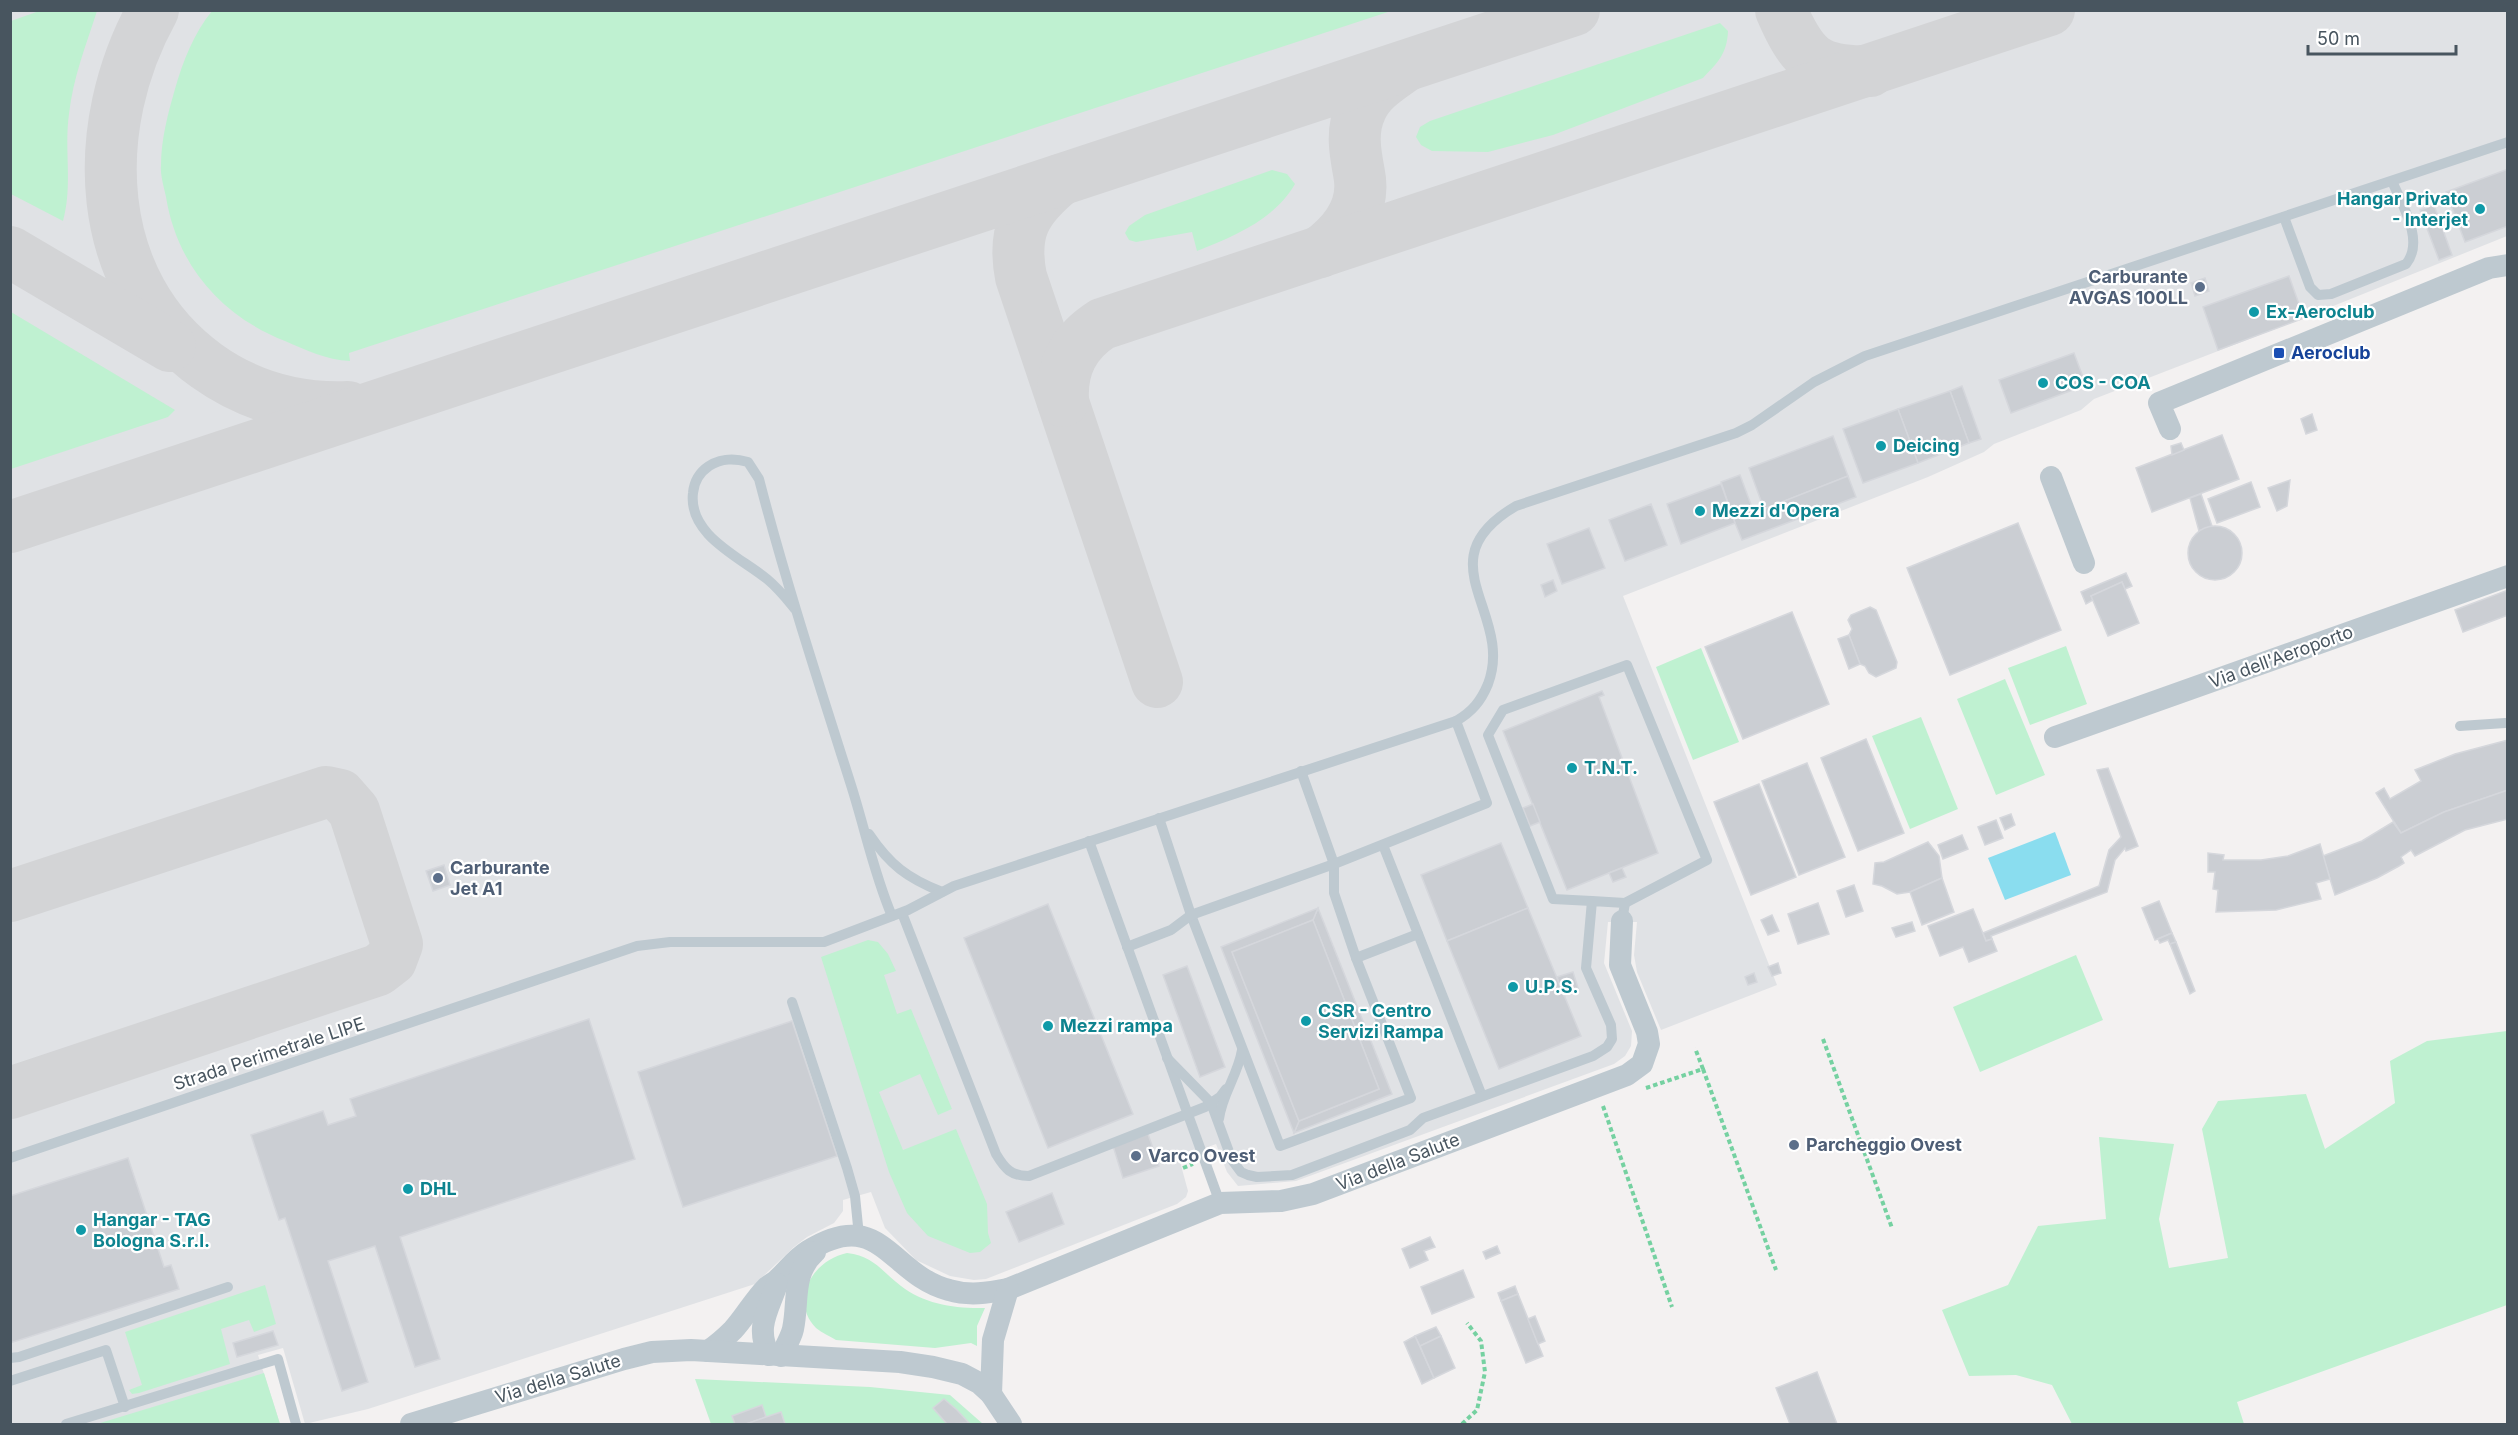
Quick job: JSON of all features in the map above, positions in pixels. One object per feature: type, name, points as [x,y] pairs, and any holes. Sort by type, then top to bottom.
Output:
[{"type":"street","points":[[2170,429],[2159,403],[2489,268],[2508,266]]},
{"type":"street","points":[[2051,477],[2084,563]]},
{"type":"street","name":"Via dell'Aeroporto","points":[[2055,737],[2508,576]]},
{"type":"street","name":"Via della Salute","points":[[860,1236],[871,1238],[920,1277],[948,1290],[980,1294],[1008,1289],[1220,1203],[1281,1201],[1313,1194],[1627,1075],[1642,1064],[1649,1044],[1647,1032],[1620,965],[1624,912]]},
{"type":"street","points":[[708,1352],[733,1330],[770,1284],[778,1279],[795,1260],[828,1241],[840,1237],[860,1236]]},
{"type":"street","points":[[778,1279],[761,1333],[762,1341],[775,1355],[793,1330],[796,1287],[803,1266],[828,1241]]},
{"type":"street","points":[[991,1394],[993,1340],[1008,1289]]},
{"type":"street","name":"Via della Salute","points":[[411,1425],[624,1359],[673,1350],[900,1362],[940,1368],[963,1374],[979,1383],[991,1394],[1011,1425]]},
{"type":"lane","points":[[1127,947],[1171,930],[1191,915],[1334,864],[1487,803],[1456,721],[1470,713],[1483,697],[1494,664],[1494,645],[1472,566],[1473,555],[1484,532],[1500,516],[1516,506],[1736,433],[1752,425],[1814,382],[1865,356],[2508,142]]},
{"type":"lane","points":[[2284,217],[2310,287],[2318,295],[2331,294],[2406,264],[2412,258],[2415,246],[2413,235],[2392,181]]},
{"type":"lane","points":[[795,609],[768,580],[736,558],[709,535],[699,519],[692,502],[693,489],[698,476],[707,467],[722,460],[734,458],[748,462],[759,479],[795,609],[861,814],[880,889],[897,914],[996,1154],[1004,1168],[1015,1176],[1029,1176],[1187,1114],[1211,1102],[1226,1089],[1239,1065],[1242,1049]]},
{"type":"lane","points":[[1627,665],[1707,861],[1624,912],[1592,901],[1553,899],[1488,735],[1503,710],[1627,665]]},
{"type":"lane","name":"Strada Perimetrale LIPE","points":[[10,1158],[638,946],[670,942],[824,942],[897,914],[954,886],[1456,721]]},
{"type":"lane","points":[[2460,726],[2505,723]]},
{"type":"lane","points":[[1159,818],[1191,915],[1280,1146],[1411,1098],[1356,958],[1334,894],[1334,864],[1301,771]]},
{"type":"lane","points":[[861,814],[869,834],[889,861],[902,873],[942,892]]},
{"type":"lane","points":[[1089,841],[1220,1203]]},
{"type":"lane","points":[[1383,845],[1482,1096]]},
{"type":"lane","points":[[1167,1058],[1211,1102],[1232,1160],[1241,1172],[1257,1177],[1292,1175],[1410,1130],[1423,1118],[1593,1056],[1606,1047],[1612,1039],[1611,1025],[1586,968],[1592,901]]},
{"type":"lane","points":[[1356,958],[1418,934]]},
{"type":"lane","points":[[792,1002],[847,1167],[855,1196],[860,1236]]},
{"type":"lane","points":[[1219,1124],[1226,1089]]},
{"type":"lane","points":[[10,1358],[19,1357],[228,1287]]},
{"type":"lane","points":[[10,1381],[106,1350],[125,1407]]},
{"type":"lane","points":[[66,1425],[278,1359],[296,1425]]},
{"type":"path","points":[[1823,1039],[1892,1228]]},
{"type":"path","points":[[1695,1048],[1776,1270]]},
{"type":"path","points":[[1635,1092],[1703,1069]]},
{"type":"path","points":[[1613,1100],[1602,1104],[1672,1307]]},
{"type":"path","points":[[1462,1425],[1477,1410],[1485,1372],[1481,1341],[1467,1323]]},
{"type":"shaded area","points":[[10,11],[2507,11],[2507,236],[2094,399],[2081,410],[1994,444],[1984,452],[1928,477],[1623,596],[1777,985],[1661,1030],[1637,972],[1634,955],[1637,922],[1608,922],[1604,963],[1632,1031],[1631,1046],[1625,1056],[1614,1064],[1296,1181],[1238,1186],[1227,1172],[1216,1144],[1179,1158],[1188,1191],[1186,1197],[1177,1204],[986,1279],[974,1280],[950,1276],[916,1260],[885,1228],[871,1192],[843,1200],[843,1211],[834,1223],[807,1237],[794,1247],[755,1284],[368,1409],[305,1424],[283,1348],[258,1355],[280,1424],[11,1424]]},
{"type":"green space","points":[[42,10],[97,11],[80,62],[71,101],[68,127],[68,181],[63,221],[11,194],[11,21]]},
{"type":"green space","points":[[212,11],[1391,11],[349,353],[350,361],[324,357],[308,351],[241,318],[206,285],[180,245],[172,222],[162,177],[162,146],[170,107],[182,68],[194,38]]},
{"type":"green space","points":[[1720,23],[1728,31],[1726,46],[1717,62],[1703,78],[1553,135],[1488,152],[1432,151],[1421,145],[1416,137],[1420,127],[1430,121]]},
{"type":"green space","points":[[1272,170],[1287,174],[1295,184],[1276,208],[1239,233],[1197,251],[1192,232],[1136,242],[1129,240],[1125,233],[1129,226],[1145,215]]},
{"type":"green space","points":[[11,312],[175,410],[168,417],[11,469]]},
{"type":"green space","points":[[2066,646],[2087,704],[2030,725],[2008,668]]},
{"type":"green space","points":[[1701,648],[1739,742],[1693,760],[1656,667]]},
{"type":"green space","points":[[2005,679],[2045,775],[1996,795],[1957,699]]},
{"type":"green space","points":[[1921,717],[1958,809],[1910,829],[1872,736]]},
{"type":"green space","points":[[868,940],[878,942],[888,954],[896,971],[884,975],[897,1014],[911,1009],[952,1109],[938,1115],[920,1074],[879,1092],[903,1150],[956,1129],[987,1204],[988,1233],[991,1243],[980,1252],[970,1253],[928,1236],[907,1213],[889,1172],[821,957]]},
{"type":"green space","points":[[2076,955],[2103,1020],[1980,1072],[1953,1007]]},
{"type":"green space","points":[[2507,1031],[2507,1305],[2237,1402],[2244,1424],[2072,1424],[2052,1385],[2016,1375],[1969,1376],[1942,1310],[2008,1285],[2038,1226],[2106,1219],[2099,1137],[2174,1144],[2159,1219],[2169,1268],[2228,1258],[2202,1129],[2218,1101],[2306,1094],[2325,1149],[2395,1103],[2390,1061],[2427,1041]]},
{"type":"green space","points":[[847,1253],[871,1261],[901,1286],[930,1301],[963,1308],[985,1308],[977,1326],[977,1346],[971,1343],[935,1348],[836,1340],[818,1330],[808,1317],[805,1305],[805,1294],[809,1283],[815,1272],[824,1264]]},
{"type":"green space","points":[[265,1285],[276,1324],[254,1332],[249,1320],[221,1329],[230,1364],[132,1394],[129,1390],[142,1385],[125,1332]]},
{"type":"green space","points":[[264,1373],[280,1424],[97,1424]]},
{"type":"green space","points":[[695,1379],[870,1387],[950,1395],[983,1424],[711,1424]]},
{"type":"water","points":[[2055,832],[2071,875],[2005,900],[1988,858]]},
{"type":"building","name":"Hangar Privato - Interjet","points":[[2508,169],[2508,226],[2465,242],[2446,192]]},
{"type":"building","points":[[2434,205],[2452,255],[2439,260],[2420,210]]},
{"type":"building","name":"Ex-Aeroclub","points":[[2289,276],[2304,318],[2218,350],[2203,307]]},
{"type":"building","name":"Carburante AVGAS 100LL","points":[[2205,278],[2209,291],[2195,296],[2191,283]]},
{"type":"building","name":"COS - COA","points":[[2074,353],[2086,385],[2011,413],[1999,380]]},
{"type":"building","points":[[1962,386],[1981,439],[1969,443],[1950,391]]},
{"type":"building","points":[[1950,391],[1969,443],[1918,463],[1898,409]]},
{"type":"building","name":"Deicing","points":[[1898,409],[1918,463],[1863,483],[1843,429]]},
{"type":"building","points":[[2312,414],[2317,430],[2306,434],[2301,419]]},
{"type":"building","points":[[2222,435],[2239,479],[2152,512],[2136,468]]},
{"type":"building","points":[[1833,436],[1848,476],[1764,509],[1749,468]]},
{"type":"building","points":[[2181,443],[2184,450],[2172,455],[2171,446]]},
{"type":"building","points":[[1740,475],[1753,510],[1733,518],[1721,482]]},
{"type":"building","points":[[1848,476],[1856,497],[1742,540],[1733,518],[1753,510],[1764,509]]},
{"type":"building","points":[[2290,480],[2287,506],[2277,511],[2268,488]]},
{"type":"building","points":[[2251,482],[2260,507],[2217,523],[2208,499]]},
{"type":"building","name":"Mezzi d'Opera","points":[[1721,484],[1735,523],[1681,544],[1667,504]]},
{"type":"building","points":[[2201,494],[2212,526],[2199,531],[2190,498]]},
{"type":"building","points":[[1651,504],[1667,545],[1625,561],[1609,520]]},
{"type":"building","points":[[2018,523],[2061,630],[1950,675],[1907,568]]},
{"type":"building","points":[[2215,526],[2225,528],[2234,534],[2240,543],[2242,553],[2240,563],[2234,572],[2225,578],[2215,580],[2205,578],[2196,572],[2190,563],[2188,553],[2190,543],[2196,534],[2205,528]]},
{"type":"building","points":[[1589,528],[1605,568],[1562,584],[1547,544]]},
{"type":"building","points":[[2126,573],[2132,586],[2125,589],[2122,582],[2091,596],[2093,600],[2086,604],[2081,592]]},
{"type":"building","points":[[1553,580],[1557,591],[1545,597],[1541,585]]},
{"type":"building","points":[[2122,582],[2139,623],[2108,636],[2091,596]]},
{"type":"building","points":[[2508,590],[2508,615],[2463,632],[2455,610]]},
{"type":"building","points":[[1870,607],[1876,610],[1897,662],[1896,668],[1876,677],[1860,664],[1849,635],[1852,629],[1848,620],[1851,615]]},
{"type":"building","points":[[1792,612],[1829,704],[1743,739],[1705,647]]},
{"type":"building","points":[[1849,635],[1860,664],[1849,669],[1838,639]]},
{"type":"building","name":"T.N.T.","points":[[1602,691],[1604,695],[1599,697],[1658,853],[1567,890],[1503,731]]},
{"type":"building","points":[[1866,739],[1904,833],[1858,851],[1821,758]]},
{"type":"building","points":[[2508,740],[2508,790],[2444,812],[2401,833],[2376,793],[2384,788],[2390,799],[2421,781],[2415,770],[2455,754]]},
{"type":"building","points":[[1807,763],[1845,857],[1799,875],[1762,781]]},
{"type":"building","points":[[2108,768],[2138,846],[2126,851],[2125,848],[2115,860],[2107,892],[1991,936],[1992,939],[1986,941],[1983,933],[2099,886],[2109,850],[2121,837],[2097,770]]},
{"type":"building","points":[[1759,784],[1796,877],[1751,895],[1714,802]]},
{"type":"building","points":[[2508,790],[2508,819],[2465,830],[2415,856],[2411,850],[2401,857],[2404,863],[2399,866],[2377,878],[2335,895],[2323,856],[2362,841],[2393,822],[2401,833],[2444,812]]},
{"type":"building","points":[[1533,804],[1540,822],[1530,826],[1523,808]]},
{"type":"building","points":[[2011,814],[2015,825],[2005,830],[2000,818]]},
{"type":"building","points":[[1996,820],[2003,838],[1985,845],[1978,827]]},
{"type":"building","points":[[1962,835],[1968,849],[1943,859],[1938,845]]},
{"type":"building","points":[[1928,842],[1939,856],[1942,878],[1910,892],[1897,894],[1873,884],[1875,863],[1884,862]]},
{"type":"building","points":[[1501,843],[1528,908],[1447,941],[1421,875]]},
{"type":"building","points":[[2320,844],[2330,879],[2316,883],[2321,899],[2276,910],[2216,912],[2218,890],[2213,889],[2215,872],[2208,872],[2208,853],[2224,855],[2223,860],[2261,860],[2288,856]]},
{"type":"building","name":"Carburante Jet A1","points":[[444,865],[450,885],[433,891],[426,871]]},
{"type":"building","points":[[1622,868],[1626,877],[1613,882],[1609,873]]},
{"type":"building","points":[[1942,878],[1954,912],[1922,925],[1910,892]]},
{"type":"building","points":[[1854,885],[1863,911],[1846,917],[1837,891]]},
{"type":"building","points":[[2159,901],[2172,933],[2155,940],[2142,908]]},
{"type":"building","points":[[1818,903],[1829,934],[1798,944],[1788,914]]},
{"type":"building","name":"Mezzi rampa","points":[[1048,904],[1133,1114],[1048,1148],[964,938]]},
{"type":"building","points":[[1318,908],[1392,1094],[1294,1133],[1299,1121],[1379,1089],[1313,920]]},
{"type":"building","points":[[1318,908],[1313,920],[1232,952],[1299,1121],[1294,1133],[1221,947]]},
{"type":"building","name":"U.P.S.","points":[[1528,908],[1581,1036],[1499,1069],[1447,941]]},
{"type":"building","points":[[1973,909],[1986,941],[1992,939],[1997,951],[1969,962],[1963,947],[1940,956],[1928,926]]},
{"type":"building","points":[[1772,915],[1779,931],[1768,935],[1761,920]]},
{"type":"building","name":"CSR - Centro Servizi Rampa","points":[[1313,920],[1379,1089],[1299,1121],[1232,952]]},
{"type":"building","points":[[1912,922],[1915,931],[1896,937],[1892,928]]},
{"type":"building","points":[[2172,933],[2176,942],[2170,944],[2168,940],[2160,943],[2158,939]]},
{"type":"building","points":[[2176,942],[2195,991],[2190,994],[2170,944]]},
{"type":"building","points":[[1778,963],[1781,973],[1772,976],[1768,967]]},
{"type":"building","points":[[1187,966],[1225,1067],[1200,1077],[1163,975]]},
{"type":"building","points":[[1573,972],[1579,991],[1564,996],[1557,977]]},
{"type":"building","points":[[1754,973],[1757,982],[1748,985],[1745,977]]},
{"type":"building","name":"DHL","points":[[589,1019],[635,1159],[400,1237],[440,1359],[415,1367],[375,1246],[328,1261],[368,1382],[342,1391],[285,1218],[279,1220],[251,1135],[323,1111],[328,1125],[356,1116],[350,1099]]},
{"type":"building","points":[[792,1021],[837,1156],[683,1207],[638,1072]]},
{"type":"building","name":"Varco Ovest","points":[[1148,1134],[1159,1166],[1123,1178],[1113,1146]]},
{"type":"building","name":"Hangar - TAG Bologna S.r.l.","points":[[128,1158],[164,1267],[171,1265],[179,1289],[10,1343],[10,1196]]},
{"type":"building","points":[[1052,1193],[1064,1224],[1019,1242],[1006,1212]]},
{"type":"building","points":[[1430,1237],[1435,1247],[1424,1251],[1428,1260],[1410,1268],[1402,1249]]},
{"type":"building","points":[[1497,1246],[1500,1253],[1486,1259],[1483,1252]]},
{"type":"building","points":[[1463,1270],[1474,1297],[1432,1314],[1421,1287]]},
{"type":"building","points":[[1515,1286],[1518,1294],[1501,1301],[1498,1293]]},
{"type":"building","points":[[1518,1294],[1543,1356],[1526,1363],[1501,1301]]},
{"type":"building","points":[[1535,1316],[1545,1341],[1538,1344],[1528,1319]]},
{"type":"building","points":[[1436,1327],[1441,1336],[1420,1346],[1415,1336]]},
{"type":"building","points":[[273,1331],[278,1345],[237,1357],[233,1343]]},
{"type":"building","points":[[1415,1336],[1434,1378],[1422,1384],[1404,1342]]},
{"type":"building","points":[[1441,1336],[1455,1368],[1434,1378],[1420,1346]]},
{"type":"building","points":[[1817,1372],[1837,1424],[1790,1424],[1776,1388]]},
{"type":"building","points":[[944,1399],[969,1423],[947,1424],[933,1408]]},
{"type":"building","points":[[762,1405],[766,1417],[746,1424],[735,1424],[732,1416]]},
{"type":"building","points":[[781,1412],[785,1424],[746,1424],[766,1417]]},
{"type":"taxiway","points":[[153,10],[132,55],[118,103],[111,152],[112,201],[122,248],[141,292],[169,332],[207,366],[239,385],[256,393],[292,403],[348,407]]},
{"type":"taxiway","points":[[10,527],[1574,10]]},
{"type":"taxiway","points":[[1781,10],[1796,40],[1813,59],[1836,69],[1870,71]]},
{"type":"taxiway","points":[[1063,401],[1064,377],[1071,356],[1084,339],[1102,324],[2049,10]]},
{"type":"taxiway","points":[[1320,252],[1346,228],[1357,208],[1360,185],[1355,133],[1364,102],[1385,81],[1404,67]]},
{"type":"taxiway","points":[[1060,180],[1038,201],[1024,222],[1018,247],[1021,277],[1157,682]]},
{"type":"taxiway","points":[[10,252],[170,346]]},
{"type":"taxiway","points":[[10,896],[326,792],[340,795],[354,811],[397,944],[391,960],[378,970],[10,1093]]},
{"type":"place","name":"Hangar Privato - Interjet","points":[[2480,209]]},
{"type":"place","name":"Carburante AVGAS 100LL","points":[[2200,287]]},
{"type":"place","name":"Ex-Aeroclub","points":[[2254,312]]},
{"type":"place","name":"Aeroclub","points":[[2279,353]]},
{"type":"place","name":"COS - COA","points":[[2043,383]]},
{"type":"place","name":"Deicing","points":[[1881,446]]},
{"type":"place","name":"Mezzi d'Opera","points":[[1700,511]]},
{"type":"place","name":"T.N.T.","points":[[1572,768]]},
{"type":"place","name":"Carburante Jet A1","points":[[438,878]]},
{"type":"place","name":"U.P.S.","points":[[1513,987]]},
{"type":"place","name":"CSR - Centro Servizi Rampa","points":[[1306,1021]]},
{"type":"place","name":"Mezzi rampa","points":[[1048,1026]]},
{"type":"place","name":"Parcheggio Ovest","points":[[1794,1145]]},
{"type":"place","name":"Varco Ovest","points":[[1136,1156]]},
{"type":"place","name":"DHL","points":[[408,1189]]},
{"type":"place","name":"Hangar - TAG Bologna S.r.l.","points":[[81,1230]]}]
